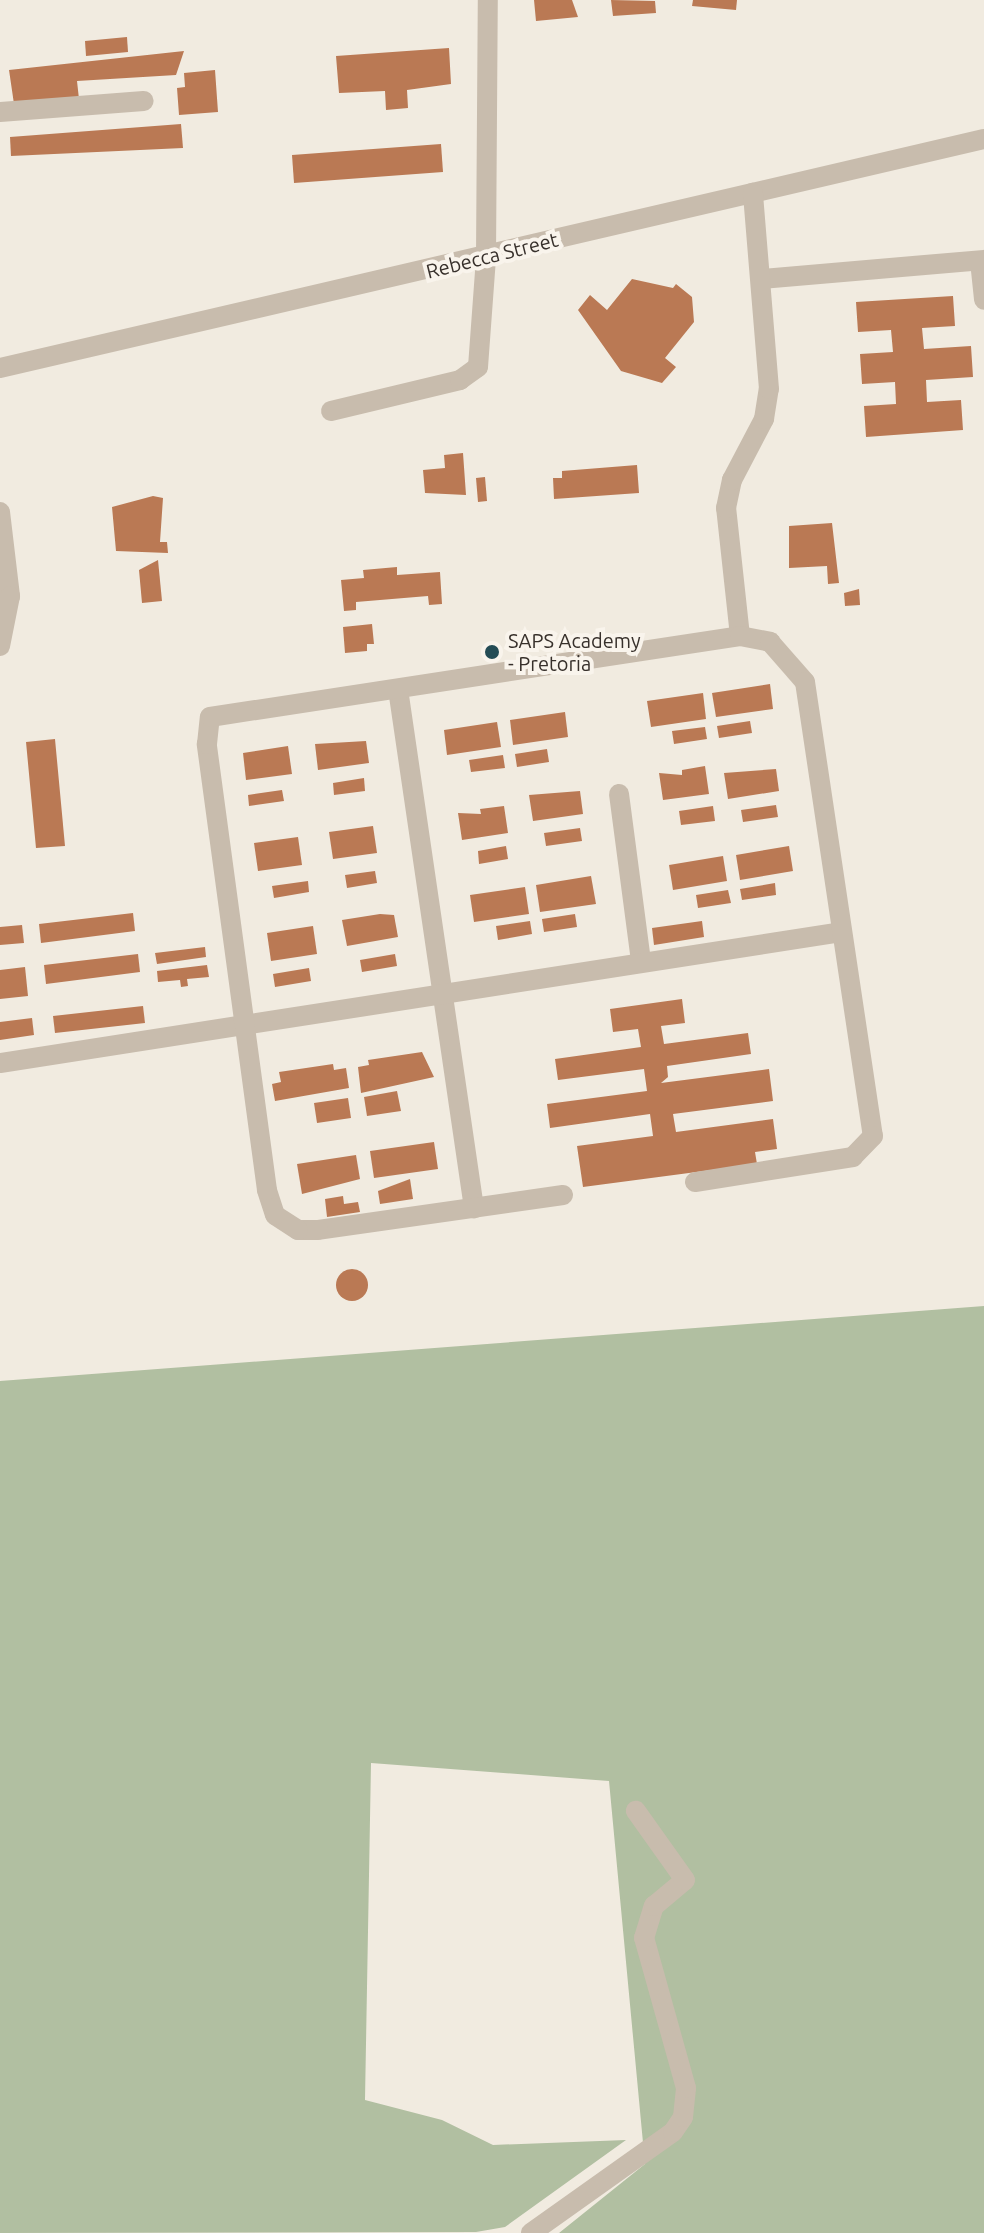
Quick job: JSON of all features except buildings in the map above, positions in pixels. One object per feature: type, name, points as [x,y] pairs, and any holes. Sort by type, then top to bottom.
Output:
[{"type":"street","points":[[331,411],[470,377],[480,355],[486,257],[488,0]]},
{"type":"street","points":[[0,112],[144,101]]},
{"type":"street","name":"Rebecca Street","points":[[0,368],[984,139]]},
{"type":"street","points":[[740,636],[726,508],[768,400],[753,193]]},
{"type":"street","points":[[761,279],[982,260],[984,300]]},
{"type":"street","points":[[0,512],[10,596],[0,646]]},
{"type":"street","points":[[563,1195],[318,1230],[281,1222],[267,1190],[207,721],[227,712],[740,636],[770,642],[804,677],[870,1145],[853,1157],[695,1182]]},
{"type":"street","points":[[398,689],[474,1208]]},
{"type":"street","points":[[619,794],[641,962]]},
{"type":"street","points":[[0,1063],[841,932]]},
{"type":"street","points":[[531,2233],[673,2132],[683,2117],[686,2088],[644,1938],[650,1912],[685,1880],[636,1811]]},
{"type":"green space","points":[[984,1306],[984,2233],[559,2233],[645,2164],[609,1781],[371,1763],[365,2100],[442,2120],[493,2145],[626,2140],[505,2227],[476,2232],[0,2233],[0,1381]]},
{"type":"place","name":"SAPS Academy - Pretoria","points":[[492,652]]}]
